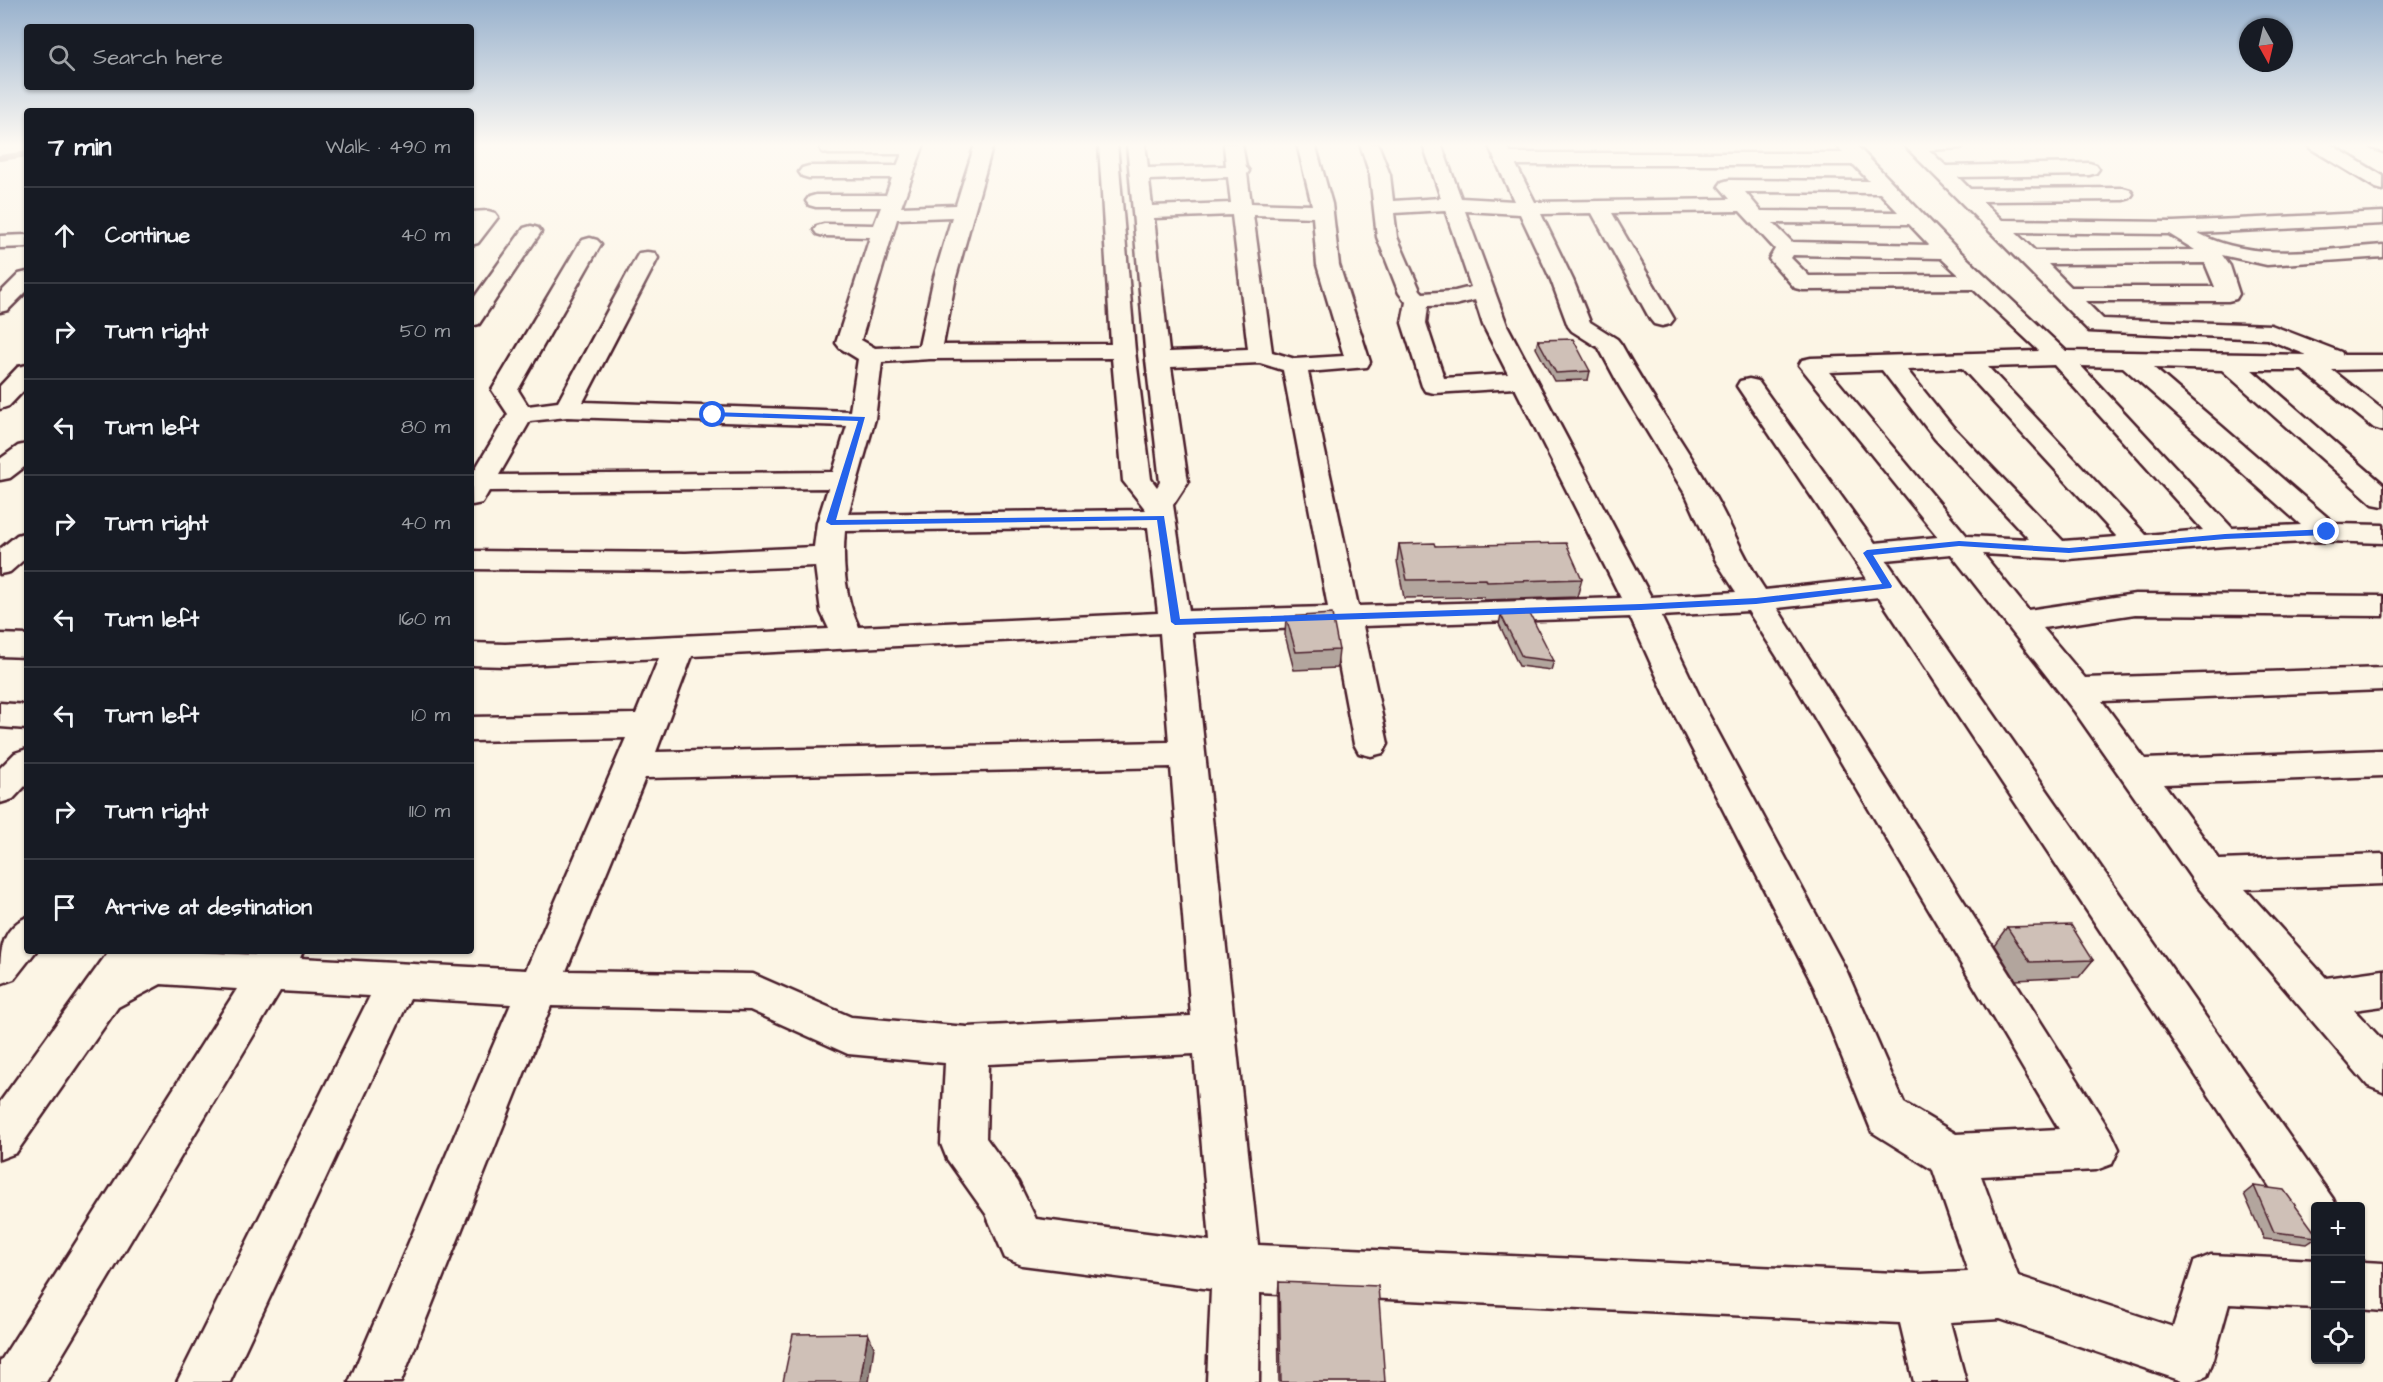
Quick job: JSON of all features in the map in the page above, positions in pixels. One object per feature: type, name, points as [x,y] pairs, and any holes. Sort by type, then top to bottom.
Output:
[{"type":"street","points":[[855,208],[888,215]]},
{"type":"street","points":[[890,208],[848,343],[870,356],[930,352],[1122,351]]},
{"type":"street","points":[[1112,208],[1122,351],[1137,481],[1160,511],[1175,622],[1236,1268],[1233,1382]]},
{"type":"street","points":[[1144,208],[1158,360],[1174,482],[1160,511]]},
{"type":"street","points":[[1158,360],[1261,356],[1294,366],[1358,362],[1328,265],[1322,208]]},
{"type":"street","points":[[1383,208],[1387,237],[1410,293],[1418,300],[1455,298],[1483,291]]},
{"type":"street","points":[[1455,208],[1495,325],[1641,607],[1688,708],[1833,984],[1888,1117],[1951,1156],[2096,1149],[1809,681],[1731,561],[1701,497],[1632,387],[1609,344],[1580,326],[1567,287],[1526,208]]},
{"type":"street","points":[[1600,208],[1662,319]]},
{"type":"street","points":[[1655,208],[1914,218]]},
{"type":"street","points":[[1748,208],[1786,248],[1947,252]]},
{"type":"street","points":[[1905,208],[1947,252],[2060,358],[2225,537]]},
{"type":"street","points":[[1979,208],[2097,326],[2271,332],[2344,363]]},
{"type":"street","points":[[1144,212],[1241,209],[1323,212]]},
{"type":"street","points":[[1241,209],[1261,356]]},
{"type":"street","points":[[824,230],[888,215],[965,211],[945,277],[930,352]]},
{"type":"street","points":[[474,218],[488,217],[474,234]]},
{"type":"street","points":[[1997,226],[2173,228],[2383,218]]},
{"type":"street","points":[[2065,294],[2228,294],[2219,266],[2206,250],[2173,228]]},
{"type":"street","points":[[474,315],[531,232]]},
{"type":"street","points":[[0,242],[24,241]]},
{"type":"street","points":[[521,414],[505,390],[590,244]]},
{"type":"street","points":[[1786,248],[1780,259],[1803,283],[1979,282]]},
{"type":"street","points":[[2029,258],[2206,250],[2267,259],[2383,251]]},
{"type":"street","points":[[567,409],[647,258]]},
{"type":"street","points":[[0,305],[24,282]]},
{"type":"street","points":[[1418,300],[1414,322],[1434,386],[1523,380]]},
{"type":"street","points":[[849,638],[836,612],[828,556],[831,522],[862,419],[870,356]]},
{"type":"street","points":[[2383,362],[2229,363],[2060,358],[1811,365],[2077,690],[2210,875],[2383,1072]]},
{"type":"street","points":[[2130,360],[2327,532]]},
{"type":"street","points":[[1969,361],[2139,544]]},
{"type":"street","points":[[0,364],[24,362]]},
{"type":"street","points":[[1889,363],[1944,433],[2055,549]]},
{"type":"street","points":[[2229,363],[2383,498]]},
{"type":"street","points":[[2309,363],[2383,423]]},
{"type":"street","points":[[1294,366],[1371,744]]},
{"type":"street","points":[[0,401],[24,375]]},
{"type":"street","points":[[1749,386],[1867,553],[1887,586],[2311,1208]]},
{"type":"street","points":[[521,414],[567,409],[862,419]]},
{"type":"street","points":[[476,491],[521,414]]},
{"type":"street","points":[[0,472],[24,454]]},
{"type":"street","points":[[476,491],[845,480]]},
{"type":"street","points":[[831,522],[1160,511]]},
{"type":"street","points":[[1867,553],[1959,543],[2055,549],[2327,532],[2383,534]]},
{"type":"street","points":[[0,565],[24,544]]},
{"type":"street","points":[[474,560],[686,562],[828,556]]},
{"type":"street","points":[[474,654],[505,655],[1175,622],[1641,607],[1756,601],[1887,586]]},
{"type":"street","points":[[2021,621],[2135,604],[2383,606]]},
{"type":"street","points":[[0,645],[24,646]]},
{"type":"street","points":[[375,1382],[633,765],[680,646]]},
{"type":"street","points":[[2077,690],[2383,679]]},
{"type":"street","points":[[0,715],[24,717]]},
{"type":"street","points":[[474,729],[647,726]]},
{"type":"street","points":[[633,765],[1188,754]]},
{"type":"street","points":[[2136,772],[2383,763]]},
{"type":"street","points":[[0,790],[24,765]]},
{"type":"street","points":[[2210,875],[2383,869]]},
{"type":"street","points":[[0,967],[24,937]]},
{"type":"street","points":[[0,1138],[104,994],[129,954]]},
{"type":"street","points":[[104,994],[157,967],[277,962],[398,981],[538,988],[753,992],[848,1035],[968,1046],[1214,1034]]},
{"type":"street","points":[[17,1382],[277,962]]},
{"type":"street","points":[[202,1382],[398,981]]},
{"type":"street","points":[[2317,997],[2383,988]]},
{"type":"street","points":[[968,1046],[963,1144],[1002,1198],[1022,1241],[1236,1268],[1919,1299],[2000,1295],[2187,1370],[2211,1279],[2311,1284]]},
{"type":"street","points":[[1951,1156],[2000,1295]]},
{"type":"street","points":[[1919,1299],[1940,1382]]},
{"type":"building","points":[[1573,339],[1590,371],[1556,373],[1538,340]]},
{"type":"building","points":[[1434,543],[1435,546],[1566,543],[1582,579],[1487,582],[1486,579],[1407,580],[1399,544]]},
{"type":"building","points":[[1332,614],[1339,650],[1296,652],[1286,617]]},
{"type":"building","points":[[1530,614],[1554,661],[1522,657],[1501,615]]},
{"type":"building","points":[[2071,925],[2093,960],[2030,962],[2007,927]]},
{"type":"building","points":[[2254,1186],[2284,1190],[2311,1227],[2311,1236],[2274,1232]]},
{"type":"building","points":[[1279,1282],[1378,1286],[1385,1382],[1281,1382]]},
{"type":"building","points":[[868,1333],[860,1382],[783,1382],[793,1334]]},
{"type":"route","points":[[713,415],[862,419],[831,522],[1161,518],[1175,622],[1641,607],[1756,601],[1887,586],[1867,553],[1959,543],[2069,550],[2225,537],[2327,532]]}]
